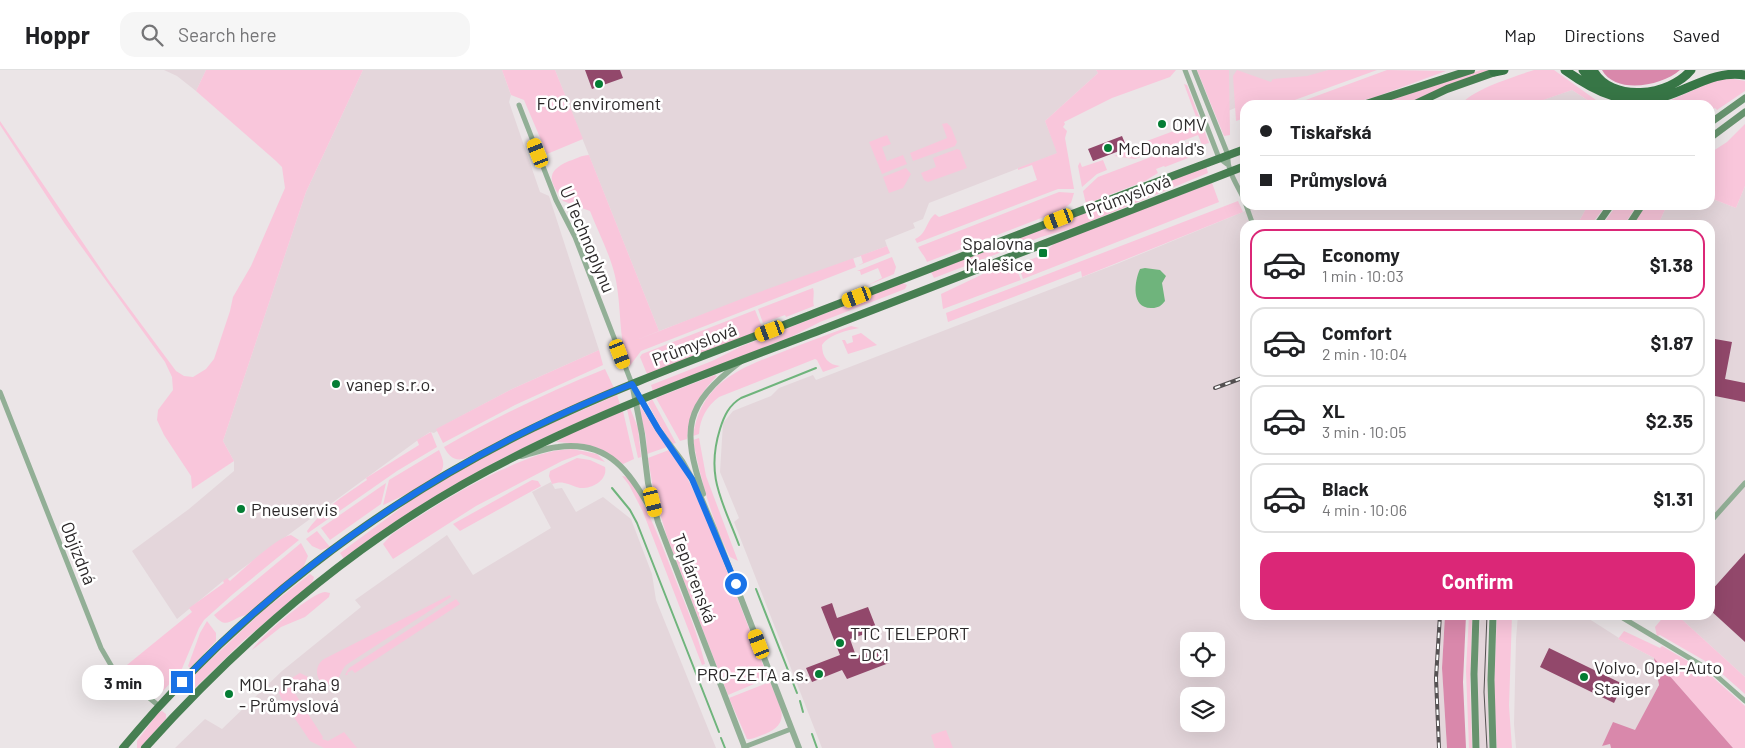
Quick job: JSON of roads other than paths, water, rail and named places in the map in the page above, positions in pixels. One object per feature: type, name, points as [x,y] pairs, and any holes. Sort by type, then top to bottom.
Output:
[{"type":"highway","points":[[1497,71],[1504,70]]},
{"type":"highway","points":[[1565,70],[1590,88],[1619,98],[1639,100],[1660,98],[1716,72],[1731,71],[1745,75]]},
{"type":"highway","points":[[1583,70],[1596,86],[1619,98]]},
{"type":"highway","points":[[1594,70],[1606,85],[1618,90],[1636,92],[1651,91],[1665,87],[1681,80],[1692,70]]},
{"type":"main road","points":[[1378,100],[1471,70]]},
{"type":"main road","points":[[1424,100],[1497,71]]},
{"type":"main road","points":[[1715,120],[1743,100]]},
{"type":"main road","points":[[1715,134],[1745,112]]},
{"type":"main road","name":"Průmyslová","points":[[123,748],[159,706],[205,658],[267,602],[318,561],[371,522],[442,477],[508,440],[632,384],[1240,151]]},
{"type":"main road","name":"Průmyslová","points":[[145,748],[220,668],[308,591],[401,523],[508,459],[580,425],[638,401],[1240,168]]},
{"type":"main road","points":[[1476,620],[1474,674],[1476,748]]},
{"type":"main road","points":[[1493,620],[1491,680],[1493,748]]},
{"type":"street","points":[[1185,70],[1219,158],[1227,164]]},
{"type":"street","points":[[1194,70],[1228,155],[1227,164],[1240,193]]},
{"type":"street","name":"U Technoplynu","points":[[519,105],[556,200],[575,237],[632,384]]},
{"type":"street","points":[[715,531],[691,453],[691,425],[698,405],[706,392],[716,381],[743,360]]},
{"type":"street","name":"Teplárenská","points":[[632,384],[638,401],[648,483],[658,522],[744,748]]},
{"type":"street","name":"Objízdná","points":[[0,392],[101,648],[112,667],[159,706]]},
{"type":"street","points":[[638,401],[692,479],[715,531],[799,748]]},
{"type":"street","points":[[508,459],[565,446],[600,452],[617,462],[629,473],[658,522]]},
{"type":"street","points":[[1715,516],[1745,483]]},
{"type":"street","points":[[1631,620],[1711,671],[1745,701]]},
{"type":"street","points":[[744,748],[791,729]]},
{"type":"waterway","points":[[739,545],[722,502],[715,475],[716,446],[723,420],[730,407],[741,398],[816,368]]},
{"type":"waterway","points":[[612,488],[630,510],[637,523],[719,732]]},
{"type":"waterway","points":[[756,589],[797,693]]},
{"type":"waterway","points":[[800,701],[803,712]]},
{"type":"waterway","points":[[812,734],[817,748]]},
{"type":"waterway","points":[[721,738],[725,748]]},
{"type":"tram line","points":[[1487,620],[1484,692],[1487,748]]},
{"type":"railway","points":[[1215,388],[1240,379]]},
{"type":"railway","points":[[1439,748],[1436,678],[1440,620]]},
{"type":"place","name":"FCC enviroment","points":[[599,84]]},
{"type":"place","name":"OMV","points":[[1162,124]]},
{"type":"place","name":"McDonald's","points":[[1108,148]]},
{"type":"place","name":"Spalovna Malešice","points":[[1043,253]]},
{"type":"place","name":"vanep s.r.o.","points":[[336,384]]},
{"type":"place","name":"Pneuservis","points":[[241,509]]},
{"type":"place","name":"TTC TELEPORT - DC1","points":[[840,643]]},
{"type":"place","name":"PRO-ZETA a.s.","points":[[819,674]]},
{"type":"place","name":"Volvo, Opel-Auto Staiger","points":[[1584,677]]},
{"type":"place","name":"MOL, Praha 9 - Průmyslová","points":[[229,694]]}]
